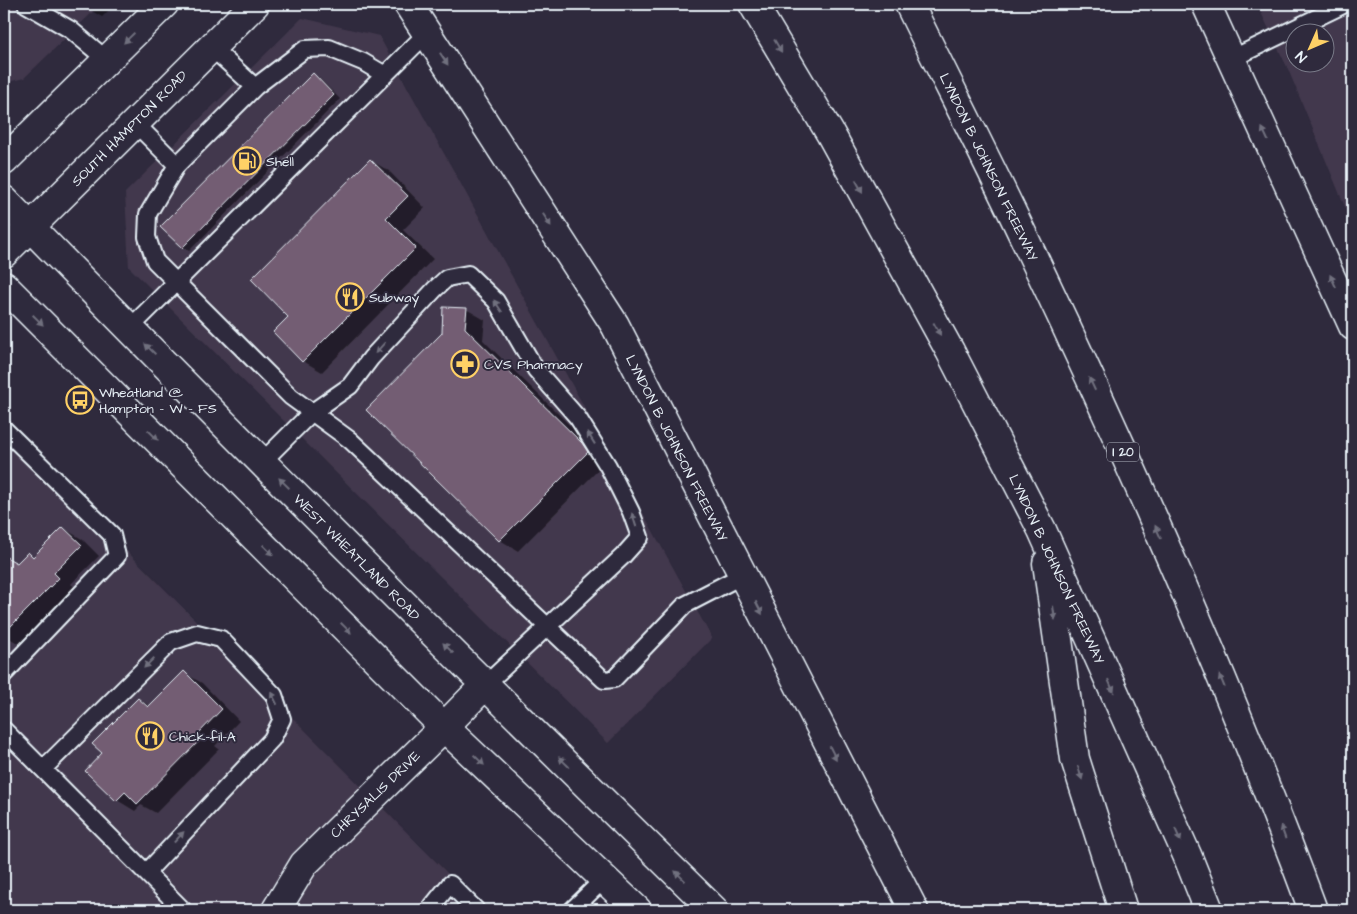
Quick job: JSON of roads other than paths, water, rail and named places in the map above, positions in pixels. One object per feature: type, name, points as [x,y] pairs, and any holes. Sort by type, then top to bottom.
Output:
[{"type":"main road","points":[[4,161],[164,4]]},
{"type":"main road","name":"SOUTH HAMPTON ROAD","points":[[4,253],[255,4]]},
{"type":"main road","name":"LYNDON B JOHNSON FREEWAY","points":[[408,4],[614,325],[914,910]]},
{"type":"main road","name":"LYNDON B JOHNSON FREEWAY","points":[[753,4],[845,159],[950,351],[1042,530],[1187,855],[1209,910]]},
{"type":"main road","name":"LYNDON B JOHNSON FREEWAY","points":[[909,4],[1030,250],[1118,440],[1203,634],[1312,910]]},
{"type":"main road","points":[[1206,4],[1353,326]]},
{"type":"main road","name":"WEST WHEATLAND ROAD","points":[[4,200],[129,329],[484,684],[714,910]]},
{"type":"main road","points":[[4,286],[444,727],[637,910]]},
{"type":"main road","points":[[1042,530],[1075,759],[1123,910]]},
{"type":"main road","name":"CHRYSALIS DRIVE","points":[[276,910],[304,864],[444,727],[484,684]]},
{"type":"main road","points":[[1296,866],[1322,910]]},
{"type":"lane","points":[[26,4],[72,30],[106,60]]},
{"type":"lane","points":[[1231,60],[1345,4]]},
{"type":"lane","points":[[129,329],[427,33]]},
{"type":"lane","points":[[211,47],[255,87]]},
{"type":"lane","points":[[385,75],[363,62],[329,48],[305,49],[255,87],[177,165],[148,214],[147,237],[155,261],[291,398],[350,440],[604,680],[614,679],[685,605],[743,575]]},
{"type":"lane","points":[[135,122],[177,165]]},
{"type":"lane","points":[[263,461],[311,413],[350,386],[377,351],[447,278],[468,274],[496,301],[536,370],[578,418],[608,466],[631,512],[640,537],[623,556],[484,684]]},
{"type":"lane","points":[[4,429],[112,535],[117,556],[4,674]]},
{"type":"lane","points":[[43,769],[170,642],[197,633],[221,639],[274,695],[282,719],[272,740],[146,873]]},
{"type":"lane","points":[[4,730],[183,910]]},
{"type":"lane","points":[[572,910],[604,879]]},
{"type":"lane","points":[[428,910],[450,884],[476,910]]},
{"type":"place","name":"Shell","points":[[247,161]]},
{"type":"place","name":"Subway","points":[[350,297]]},
{"type":"place","name":"CVS Pharmacy","points":[[465,364]]},
{"type":"place","name":"Wheatland @ Hampton - W - FS","points":[[80,400]]},
{"type":"place","name":"Chick-fil-A","points":[[150,736]]}]
